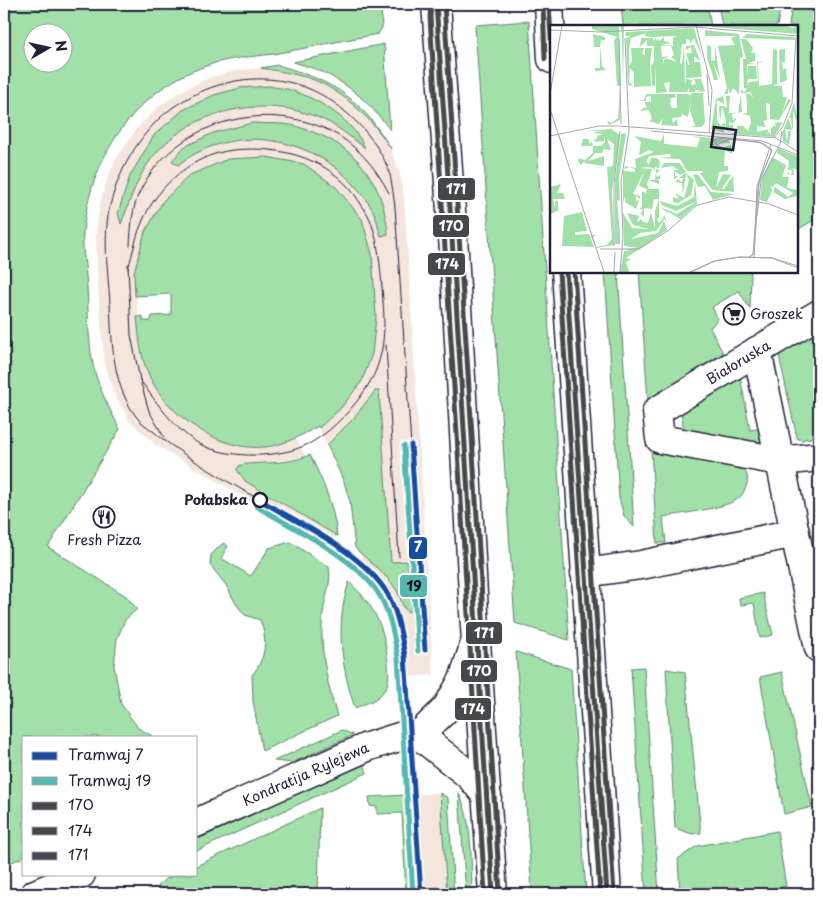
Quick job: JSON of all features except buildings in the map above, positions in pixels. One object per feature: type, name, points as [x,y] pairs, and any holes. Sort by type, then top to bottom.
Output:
[{"type":"street","points":[[549,4],[550,25]]},
{"type":"street","points":[[438,8],[493,894]]},
{"type":"street","points":[[566,272],[607,894]]},
{"type":"street","name":"Białoruska","points":[[780,461],[660,439],[657,411],[819,314]]},
{"type":"street","points":[[757,351],[819,648]]},
{"type":"street","points":[[780,461],[819,457]]},
{"type":"street","points":[[585,573],[641,566],[795,534]]},
{"type":"street","points":[[476,639],[464,680],[446,709],[419,735],[470,776],[487,796]]},
{"type":"street","name":"Kondratija Rylejewa","points":[[198,822],[367,747],[402,736],[419,735]]},
{"type":"street","points":[[35,894],[76,876]]},
{"type":"shaded area","points":[[261,68],[297,75],[325,85],[353,104],[375,126],[391,149],[400,174],[404,199],[409,274],[433,675],[400,677],[392,626],[384,606],[355,566],[362,555],[382,571],[398,593],[405,610],[407,561],[391,563],[379,391],[375,391],[353,419],[327,445],[319,428],[331,419],[372,254],[362,219],[336,186],[228,159],[190,175],[163,201],[145,232],[134,272],[141,350],[148,374],[164,399],[189,423],[287,442],[296,438],[306,457],[244,464],[239,476],[337,536],[329,548],[156,445],[129,420],[113,392],[104,359],[96,234],[99,209],[106,183],[115,161],[136,130],[158,107],[181,91],[209,78],[235,71]],"holes":[[[269,86],[295,91],[326,106],[352,129],[363,147],[337,126],[303,112],[258,107],[232,110],[206,117],[182,130],[160,149],[146,165],[133,191],[121,223],[153,135],[183,110],[214,95],[240,88]],[[252,123],[370,176],[388,234],[381,236],[374,213],[356,187],[344,174],[330,163],[303,148],[280,142],[250,138],[218,144],[191,155]]]},
{"type":"shaded area","points":[[440,793],[447,894],[414,894],[407,795]]},
{"type":"green space","points":[[4,4],[381,4],[382,28],[378,34],[273,54],[222,61],[180,77],[157,92],[137,110],[120,131],[106,155],[95,180],[87,207],[83,244],[92,359],[99,386],[120,429],[48,547],[126,596],[137,609],[125,620],[117,639],[114,666],[121,704],[138,728],[152,736],[22,736],[22,858],[4,865]]},
{"type":"green space","points":[[621,4],[707,4],[711,25],[623,25]]},
{"type":"green space","points":[[718,4],[781,4],[777,25],[722,25]]},
{"type":"green space","points":[[792,4],[819,4],[819,217],[798,229],[798,25],[789,25]]},
{"type":"green space","points":[[529,21],[569,640],[515,623],[475,25]]},
{"type":"green space","points":[[384,44],[390,130],[370,106],[348,87],[323,72],[293,62]]},
{"type":"green space","points":[[278,65],[315,78],[345,94],[369,117],[380,131],[391,149],[378,130],[362,113],[335,91],[325,85],[294,74],[261,68]]},
{"type":"green space","points":[[269,86],[286,89],[306,96],[336,113],[353,129],[365,148],[330,123],[294,110],[271,107],[223,112],[201,120],[180,131],[162,146],[143,172],[121,224],[118,213],[130,176],[154,135],[183,110],[214,95],[240,88]]},
{"type":"green space","points":[[252,123],[296,126],[329,139],[344,148],[356,159],[375,185],[386,216],[388,234],[381,236],[373,211],[356,187],[336,168],[311,153],[285,143],[258,139],[230,141],[203,150],[178,165],[172,161],[184,147],[213,133]]},
{"type":"green space","points":[[266,157],[304,164],[336,187],[362,219],[372,254],[376,317],[372,354],[362,381],[340,409],[319,428],[318,426],[292,439],[272,446],[247,447],[212,437],[196,427],[180,416],[156,388],[143,359],[137,317],[143,316],[143,321],[151,321],[152,316],[171,315],[171,294],[135,296],[134,272],[145,232],[163,201],[190,175],[228,159]]},
{"type":"green space","points":[[605,272],[618,272],[634,527],[624,516],[619,498]]},
{"type":"green space","points":[[639,272],[751,272],[750,309],[739,291],[712,307],[718,319],[710,328],[723,353],[648,401]]},
{"type":"green space","points":[[819,326],[819,436],[801,440],[797,438],[778,351]]},
{"type":"green space","points":[[740,375],[750,430],[763,428],[764,441],[762,443],[684,432],[681,411]]},
{"type":"green space","points":[[375,391],[379,391],[391,562],[407,561],[411,610],[408,612],[388,579],[355,548],[350,502],[344,482],[327,445],[353,419]]},
{"type":"green space","points":[[651,450],[738,464],[747,475],[746,486],[740,497],[730,503],[663,517],[666,543],[657,543]]},
{"type":"green space","points":[[310,455],[327,494],[337,536],[245,481],[237,470],[239,466],[244,464],[274,463],[299,459]]},
{"type":"green space","points":[[290,542],[329,567],[330,578],[323,613],[322,639],[327,678],[337,716],[262,751],[253,701],[252,675],[263,655],[265,642],[263,627],[260,620],[245,615],[236,604],[226,585],[210,565],[211,555],[223,543],[228,546],[221,558],[251,576],[269,548]]},
{"type":"green space","points":[[349,582],[366,600],[377,618],[387,651],[389,671],[385,690],[373,700],[355,708],[343,661],[341,630],[342,614]]},
{"type":"green space","points":[[763,593],[773,635],[760,638],[754,603],[741,605],[739,598]]},
{"type":"green space","points":[[516,652],[571,669],[586,894],[532,894]]},
{"type":"green space","points":[[644,667],[659,894],[646,894],[631,668]]},
{"type":"green space","points":[[666,669],[685,672],[701,833],[692,834],[675,828]]},
{"type":"green space","points":[[782,672],[812,807],[784,814],[760,677]]},
{"type":"green space","points":[[342,730],[353,735],[292,763],[274,761]]},
{"type":"green space","points":[[364,764],[367,773],[198,850],[198,839]]},
{"type":"green space","points":[[440,793],[448,798],[454,894],[447,894]]},
{"type":"green space","points":[[459,794],[464,805],[469,829],[472,894],[466,894]]},
{"type":"green space","points":[[407,795],[414,894],[406,894],[402,813],[377,814],[377,807],[370,806],[369,797]]},
{"type":"green space","points":[[320,808],[318,894],[157,894],[158,888],[165,879],[174,876],[198,876],[198,865]]},
{"type":"green space","points":[[777,831],[786,886],[753,892],[754,894],[680,894],[678,859],[697,846]]},
{"type":"tram line","points":[[260,500],[184,454],[139,420],[123,394],[118,380],[113,349],[106,240],[108,214],[120,175],[142,138],[161,117],[194,95],[216,86],[239,80],[262,79],[285,81],[308,88],[329,99],[349,115],[366,133],[380,153],[388,168],[395,207],[411,445]]},
{"type":"tram line","points":[[130,246],[135,204],[140,191],[155,167],[175,148],[197,133],[223,123],[249,117],[277,117],[304,121],[330,131],[357,149],[378,174],[389,193]]},
{"type":"tram line","points":[[128,269],[143,220],[158,195],[168,183],[179,173],[204,158],[233,150],[251,149],[270,150],[305,158],[322,166],[336,176],[350,189],[369,216],[380,263],[384,328],[382,349],[376,370],[364,392],[346,414],[325,433],[304,446],[281,453],[255,455],[229,453],[206,447],[196,442],[178,427],[140,380]]},
{"type":"tram line","points":[[128,264],[131,335],[140,380],[149,411],[164,437]]},
{"type":"tram line","points":[[386,345],[399,557]]},
{"type":"tram line","name":"7","points":[[411,445],[425,650]]},
{"type":"tram line","name":"19","points":[[404,446],[418,651]]},
{"type":"tram line","name":"7","points":[[260,500],[311,529],[346,552],[376,578],[387,593],[394,608],[399,623],[405,656],[421,894]]},
{"type":"tram line","name":"19","points":[[256,506],[325,546],[358,570],[381,598],[387,612],[398,657],[413,894]]},
{"type":"transit line","name":"174","points":[[431,4],[430,17],[485,894]]},
{"type":"transit line","name":"170","points":[[436,4],[493,894]]},
{"type":"transit line","name":"171","points":[[444,4],[500,893]]},
{"type":"transit line","name":"174","points":[[543,4],[545,59]]},
{"type":"transit line","name":"170","points":[[549,4],[550,25]]},
{"type":"transit line","name":"174","points":[[559,272],[600,894]]},
{"type":"transit line","name":"170","points":[[566,272],[607,894]]},
{"type":"transit line","name":"171","points":[[574,272],[614,894]]},
{"type":"place","name":"Groszek","points":[[734,314]]},
{"type":"place","name":"Połabska","points":[[260,500]]},
{"type":"place","name":"Fresh Pizza","points":[[104,517]]}]
